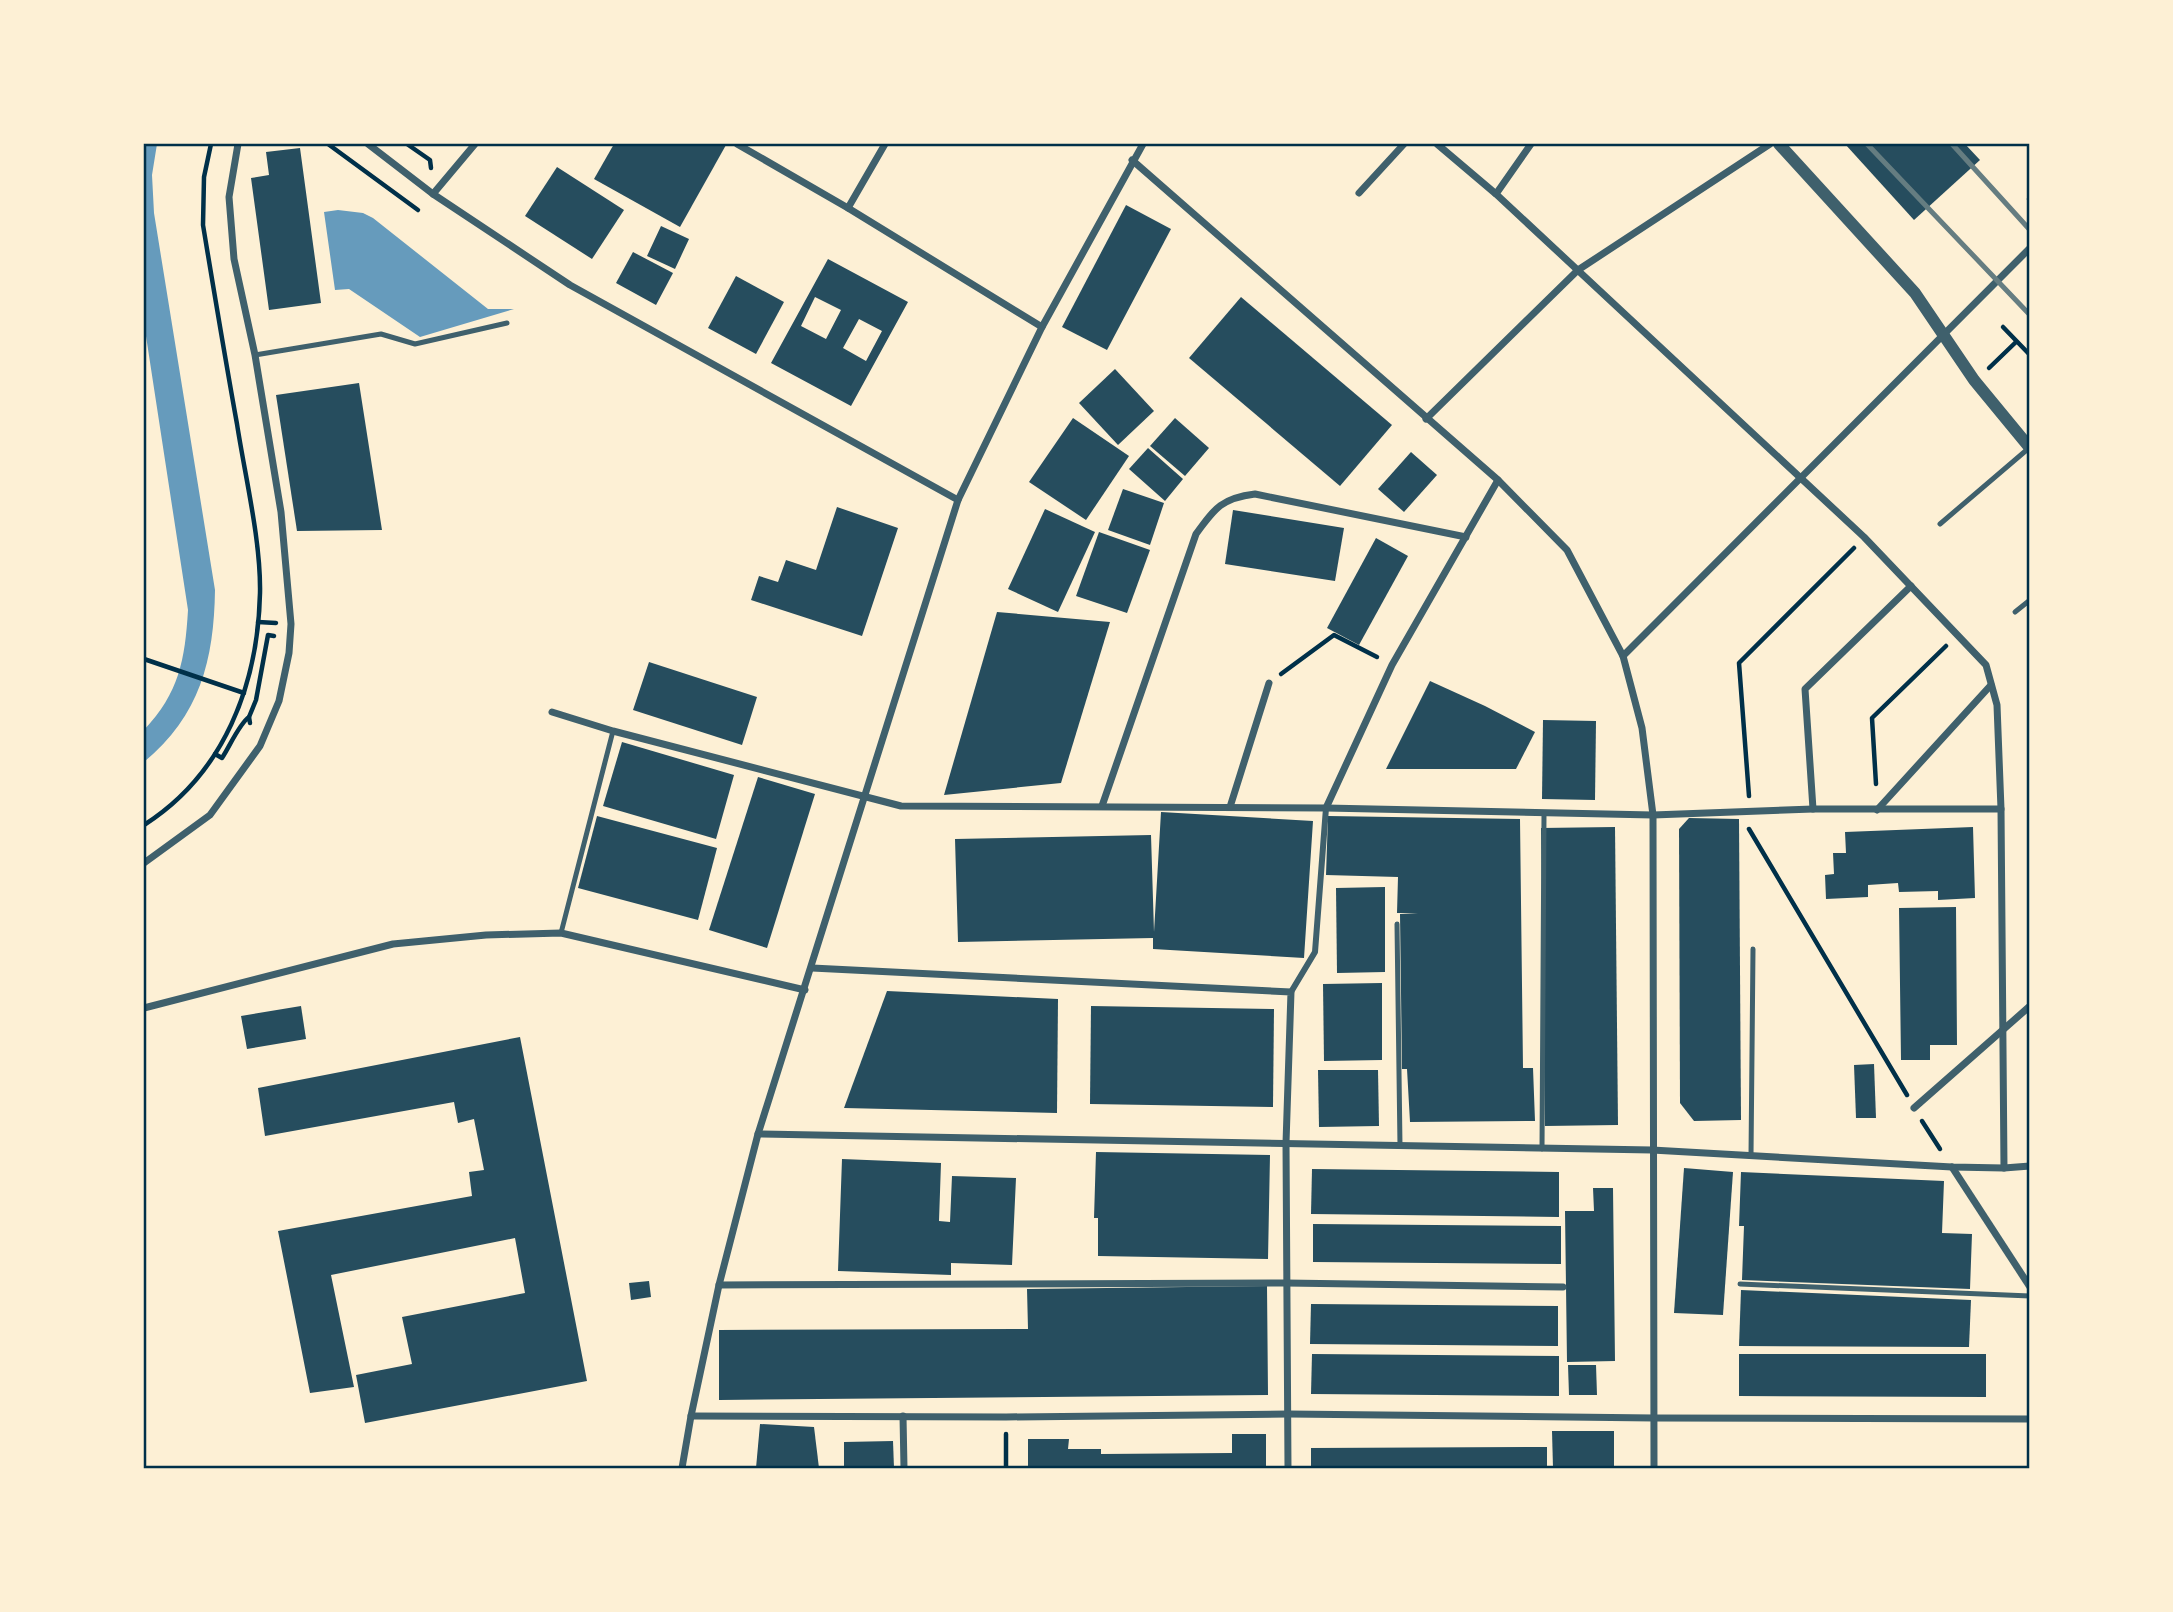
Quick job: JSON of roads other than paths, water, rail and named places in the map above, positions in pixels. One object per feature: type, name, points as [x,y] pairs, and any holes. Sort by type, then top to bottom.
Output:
[{"type":"street","points":[[144,863],[210,815],[260,746],[279,701],[289,653],[291,624],[281,512],[255,355],[234,259],[229,197],[238,144]]},
{"type":"street","points":[[368,144],[433,194],[570,285],[958,500]]},
{"type":"street","points":[[433,194],[475,144]]},
{"type":"street","points":[[737,144],[848,208],[1042,327]]},
{"type":"street","points":[[848,208],[885,144]]},
{"type":"street","points":[[682,1468],[719,1285],[758,1134],[958,500],[1042,327],[1143,144]]},
{"type":"street","points":[[1359,193],[1404,144]]},
{"type":"street","points":[[1437,144],[1496,194],[1864,537],[1986,665],[1997,705],[2001,809],[2004,1168]]},
{"type":"street","points":[[1496,194],[1531,144]]},
{"type":"street","points":[[1426,419],[1578,270],[1770,144]]},
{"type":"street","points":[[1779,144],[1915,293],[1974,380],[2029,448]]},
{"type":"street","points":[[1132,160],[1498,480],[1567,550],[1623,656],[1642,728],[1653,815],[1654,1468]]},
{"type":"street","points":[[1623,656],[2029,248]]},
{"type":"street","points":[[1288,1468],[1286,1143],[1291,992],[1315,952],[1326,808],[1392,665],[1498,480]]},
{"type":"street","points":[[1101,806],[1196,534],[1216,507],[1236,496],[1255,494],[1466,537]]},
{"type":"street","points":[[1812,809],[1805,689],[1911,586]]},
{"type":"street","points":[[1230,807],[1269,683]]},
{"type":"street","points":[[1877,810],[1991,685]]},
{"type":"street","points":[[552,712],[613,731],[901,806],[1326,808],[1653,815],[1812,809],[2001,809]]},
{"type":"street","points":[[144,1008],[393,944],[486,935],[561,933],[805,990]]},
{"type":"street","points":[[812,968],[1291,992]]},
{"type":"street","points":[[1914,1108],[2029,1006]]},
{"type":"street","points":[[758,1134],[1652,1150],[1952,1167],[2029,1166]]},
{"type":"street","points":[[1952,1167],[2029,1287]]},
{"type":"street","points":[[719,1285],[1286,1283],[1563,1287]]},
{"type":"street","points":[[691,1416],[1288,1414],[2029,1419]]},
{"type":"street","points":[[903,1416],[904,1468]]},
{"type":"lane","points":[[255,355],[381,334],[415,344],[506,323]]},
{"type":"lane","points":[[1940,524],[2029,448]]},
{"type":"lane","points":[[2015,612],[2029,600]]},
{"type":"lane","points":[[561,933],[613,731]]},
{"type":"lane","points":[[1542,1149],[1544,814]]},
{"type":"lane","points":[[1397,924],[1400,1146]]},
{"type":"lane","points":[[1751,1156],[1753,949]]},
{"type":"lane","points":[[1740,1284],[2029,1296]]},
{"type":"water","points":[[144,144],[157,144],[152,175],[154,213],[215,590],[211,640],[200,685],[179,726],[144,762],[144,730],[173,689],[185,645],[188,610],[144,323]]},
{"type":"water","points":[[338,210],[363,213],[373,218],[488,309],[514,309],[420,337],[349,289],[335,290],[324,212]]},
{"type":"railway","points":[[1867,144],[2030,315]]},
{"type":"railway","points":[[1952,144],[2030,230]]}]
